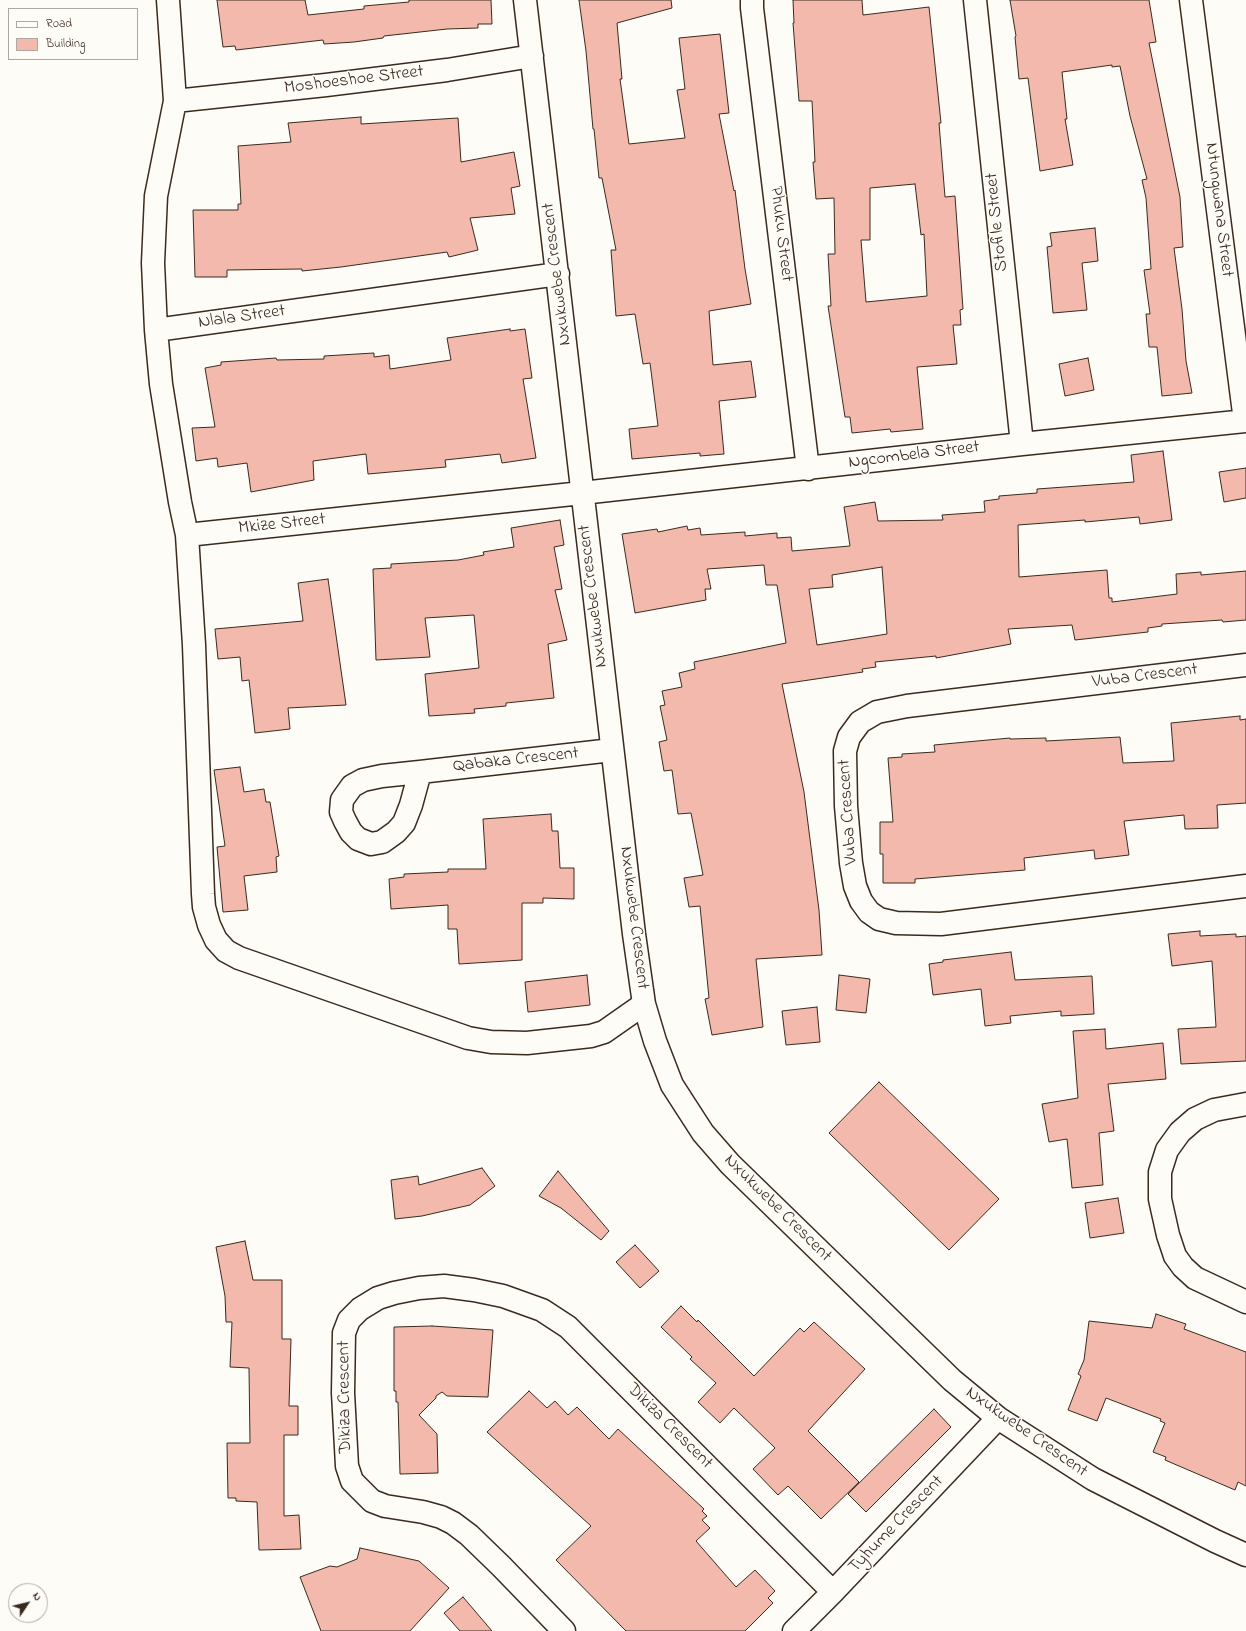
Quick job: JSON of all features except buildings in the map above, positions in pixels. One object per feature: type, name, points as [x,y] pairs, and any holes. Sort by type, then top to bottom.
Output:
[{"type":"street","points":[[168,0],[175,101],[156,196],[153,263],[156,330],[161,384],[180,502],[187,535],[194,645],[203,894],[204,907],[209,925],[216,940],[226,951],[239,958],[440,1030],[468,1038],[491,1042],[527,1043],[591,1036],[604,1032],[644,1004]]},
{"type":"street","name":"Nxukwebe Crescent","points":[[525,0],[634,934],[644,1004],[655,1041],[672,1085],[703,1132],[730,1164],[952,1380],[998,1418],[1093,1479],[1215,1541],[1246,1555]]},
{"type":"street","name":"Phuku Street","points":[[752,0],[808,469]]},
{"type":"street","name":"Stofile Street","points":[[975,0],[1022,444]]},
{"type":"street","name":"Ntungwana Street","points":[[1191,0],[1246,421]]},
{"type":"street","name":"Moshoeshoe Street","points":[[175,101],[447,70],[532,56]]},
{"type":"street","name":"Nlala Street","points":[[156,330],[558,274]]},
{"type":"street","name":"Ngcombela Street","points":[[582,494],[1022,444],[1246,421]]},
{"type":"street","name":"Mkize Street","points":[[187,535],[582,494]]},
{"type":"street","name":"Vuba Crescent","points":[[1246,665],[908,706],[877,712],[860,722],[849,737],[844,751],[846,806],[851,863],[861,901],[869,912],[879,919],[896,923],[941,924],[1246,886]]},
{"type":"street","name":"Qabaka Crescent","points":[[420,772],[612,750]]},
{"type":"street","points":[[1246,1104],[1214,1110],[1195,1119],[1180,1132],[1167,1150],[1160,1172],[1160,1199],[1168,1235],[1175,1256],[1183,1266],[1195,1278],[1246,1302]]},
{"type":"street","name":"Dikiza Crescent","points":[[564,1631],[496,1561],[469,1535],[452,1522],[423,1512],[385,1506],[372,1500],[352,1481],[347,1466],[342,1393],[344,1333],[350,1320],[360,1309],[378,1298],[419,1288],[444,1286],[504,1296],[542,1310],[568,1327],[833,1592]]},
{"type":"street","name":"Tyhume Crescent","points":[[794,1631],[998,1418]]}]
